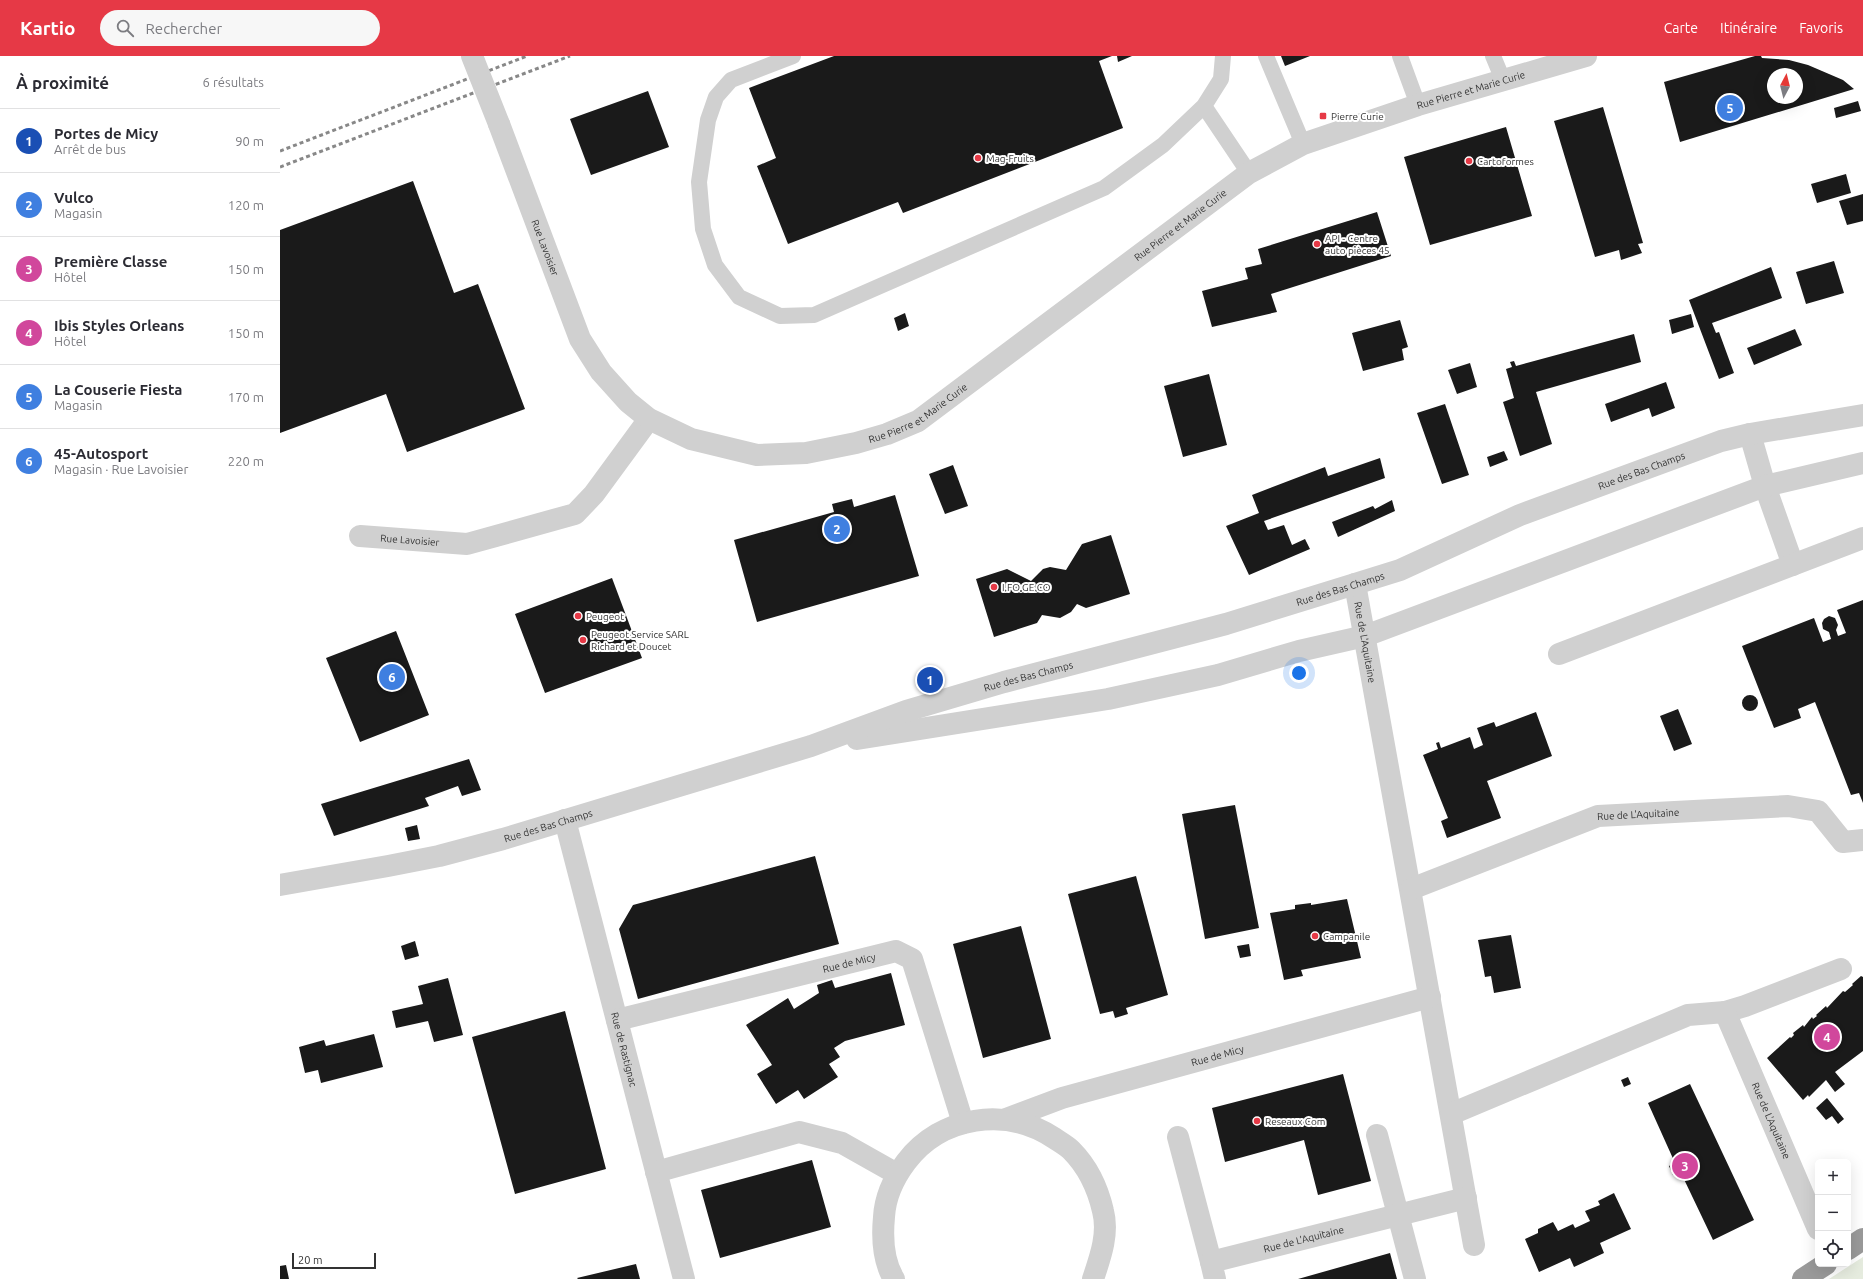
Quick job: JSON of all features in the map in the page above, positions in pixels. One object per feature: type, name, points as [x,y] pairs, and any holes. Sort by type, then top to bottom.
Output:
[{"type":"highway","points":[[1803,1279],[1821,1267]]},
{"type":"street","name":"Rue Lavoisier","points":[[472,56],[580,339],[601,372],[628,402],[649,419],[691,439],[757,455],[806,453]]},
{"type":"street","name":"Rue Pierre et Marie Curie","points":[[806,453],[856,443],[887,434],[918,421],[1249,173],[1303,144],[1418,105],[1586,56]]},
{"type":"street","name":"Rue des Bas Champs","points":[[280,885],[439,856],[566,820],[811,746],[906,711],[1004,682],[1226,624],[1400,570],[1520,515],[1721,441],[1750,434],[1863,415]]},
{"type":"street","name":"Rue Lavoisier","points":[[360,536],[467,544],[575,514],[594,494],[649,419]]},
{"type":"street","points":[[1750,434],[1765,486],[1793,565]]},
{"type":"street","name":"Rue des Bas Champs","points":[[811,746],[1108,699],[1218,675],[1300,651],[1365,636],[1765,486],[1863,463]]},
{"type":"street","points":[[1559,654],[1863,538]]},
{"type":"street","name":"Rue de L'Aquitaine","points":[[1355,584],[1474,1245]]},
{"type":"street","name":"Rue de L'Aquitaine","points":[[1411,889],[1598,816],[1788,806],[1818,811],[1843,842],[1863,840]]},
{"type":"street","name":"Rue de Rastignac","points":[[566,820],[684,1279]]},
{"type":"street","name":"Rue de Micy","points":[[617,1020],[896,951],[912,959],[963,1123]]},
{"type":"street","points":[[1451,1114],[1688,1015],[1725,1012],[1745,1006],[1841,969]]},
{"type":"street","name":"Rue de Micy","points":[[1006,1119],[1062,1098],[1430,997]]},
{"type":"street","name":"Rue de L'Aquitaine","points":[[1725,1012],[1815,1223]]},
{"type":"street","name":"Rue de Micy","points":[[894,1279],[891,1274],[882,1241],[884,1206],[897,1174],[914,1151],[937,1134],[963,1123],[985,1119],[1006,1119],[1041,1130],[1071,1150],[1092,1178],[1104,1212],[1103,1248],[1093,1279]]},
{"type":"street","points":[[656,1172],[799,1132],[842,1143],[897,1174]]},
{"type":"street","points":[[1377,1135],[1414,1279]]},
{"type":"street","name":"Rue de L'Aquitaine","points":[[1178,1137],[1213,1271],[1397,1215],[1466,1198]]},
{"type":"lane","points":[[793,56],[731,80],[716,97],[708,120],[699,182],[703,229],[715,265],[739,297],[780,316],[814,315],[1104,188],[1163,145],[1204,106],[1221,79],[1223,56]]},
{"type":"lane","points":[[1266,56],[1303,144]]},
{"type":"lane","points":[[1400,56],[1418,105]]},
{"type":"lane","points":[[1493,56],[1503,80]]},
{"type":"lane","points":[[1204,106],[1249,173]]},
{"type":"shaded area","points":[[1863,1257],[1863,1279],[1829,1279],[1848,1267],[1851,1267],[1851,1265]]},
{"type":"building","points":[[834,56],[1112,56],[1099,61],[1123,128],[903,213],[898,202],[788,244],[757,166],[776,158],[749,88]]},
{"type":"building","points":[[1117,56],[1132,56],[1118,62]]},
{"type":"building","points":[[1281,56],[1310,56],[1285,66]]},
{"type":"building","points":[[1755,56],[1761,56],[1762,58],[1789,60],[1808,65],[1843,80],[1854,89],[1680,142],[1664,82]]},
{"type":"building","points":[[648,91],[669,147],[591,175],[570,119]]},
{"type":"building","points":[[1858,101],[1861,111],[1836,118],[1834,108]]},
{"type":"building","points":[[1603,107],[1643,243],[1638,244],[1642,253],[1621,260],[1619,250],[1595,257],[1554,121]]},
{"type":"building","points":[[1506,127],[1532,216],[1430,245],[1404,157]]},
{"type":"building","points":[[1846,174],[1851,193],[1817,203],[1811,184]]},
{"type":"building","points":[[413,181],[454,293],[478,284],[525,409],[407,452],[386,394],[280,433],[280,230]]},
{"type":"building","points":[[1863,194],[1863,221],[1847,225],[1839,201]]},
{"type":"building","points":[[1377,212],[1391,256],[1271,294],[1277,312],[1212,327],[1202,291],[1248,279],[1245,268],[1262,264],[1258,249]]},
{"type":"building","points":[[1834,261],[1844,293],[1806,304],[1796,272]]},
{"type":"building","points":[[1771,267],[1782,298],[1712,323],[1716,333],[1719,332],[1734,373],[1719,379],[1689,300]]},
{"type":"building","points":[[905,313],[909,326],[898,331],[894,318]]},
{"type":"building","points":[[1691,314],[1694,327],[1672,334],[1669,320]]},
{"type":"building","points":[[1400,320],[1408,347],[1402,349],[1404,360],[1363,371],[1352,333]]},
{"type":"building","points":[[1795,329],[1802,345],[1754,365],[1747,348]]},
{"type":"building","points":[[1634,334],[1641,362],[1536,392],[1552,444],[1520,456],[1503,402],[1514,398],[1506,369],[1512,367],[1510,362],[1514,361],[1516,366]]},
{"type":"building","points":[[1470,363],[1477,387],[1457,394],[1448,370]]},
{"type":"building","points":[[1209,374],[1227,445],[1183,457],[1164,386]]},
{"type":"building","points":[[1666,382],[1675,408],[1652,417],[1649,408],[1611,422],[1605,404]]},
{"type":"building","points":[[1445,404],[1469,475],[1442,484],[1417,413]]},
{"type":"building","points":[[1504,451],[1508,460],[1490,467],[1487,457]]},
{"type":"building","points":[[1380,458],[1385,478],[1264,521],[1268,530],[1284,525],[1292,545],[1305,539],[1310,549],[1249,575],[1226,526],[1259,513],[1252,495],[1325,467],[1328,476]]},
{"type":"building","points":[[953,465],[968,506],[945,514],[929,474]]},
{"type":"building","points":[[895,495],[919,576],[757,622],[734,540],[834,512],[832,504],[852,499],[854,507]]},
{"type":"building","points":[[1392,500],[1395,511],[1338,537],[1332,522],[1373,506],[1375,509]]},
{"type":"building","points":[[1111,535],[1130,594],[1086,608],[1077,604],[1071,612],[1060,618],[1042,615],[1037,623],[994,637],[976,579],[1007,569],[1031,581],[1043,569],[1050,567],[1066,570],[1082,544]]},
{"type":"building","points":[[612,578],[642,658],[545,693],[515,614]]},
{"type":"building","points":[[1863,600],[1863,803],[1859,793],[1851,795],[1815,702],[1798,709],[1801,718],[1774,728],[1742,646],[1814,618],[1823,642],[1831,639],[1829,632],[1823,629],[1822,623],[1824,619],[1829,616],[1835,618],[1838,625],[1836,630],[1838,636],[1846,633],[1837,610]]},
{"type":"building","points":[[396,631],[429,715],[360,742],[326,658]]},
{"type":"building","points":[[1750,695],[1756,697],[1758,703],[1756,709],[1750,711],[1744,709],[1742,703],[1744,697]]},
{"type":"building","points":[[1678,709],[1692,744],[1674,751],[1660,716]]},
{"type":"building","points":[[1536,712],[1552,756],[1487,781],[1501,818],[1447,838],[1441,821],[1448,818],[1423,755],[1438,749],[1436,743],[1439,742],[1441,748],[1470,737],[1474,749],[1483,745],[1477,728],[1494,722],[1496,727]]},
{"type":"building","points":[[469,759],[481,790],[462,796],[458,786],[425,798],[429,806],[334,836],[321,804]]},
{"type":"building","points":[[1235,805],[1259,928],[1205,939],[1182,814]]},
{"type":"building","points":[[417,825],[420,839],[408,841],[405,828]]},
{"type":"building","points":[[815,856],[839,944],[638,999],[619,929],[633,905]]},
{"type":"building","points":[[1136,876],[1168,995],[1126,1008],[1128,1014],[1115,1018],[1113,1011],[1100,1014],[1068,894]]},
{"type":"building","name":"Campanile","points":[[1347,899],[1361,958],[1301,970],[1303,976],[1284,980],[1270,913],[1295,909],[1295,905],[1311,903],[1311,905]]},
{"type":"building","points":[[1021,926],[1051,1039],[983,1058],[953,944]]},
{"type":"building","points":[[1511,935],[1521,988],[1494,993],[1491,976],[1485,977],[1478,940]]},
{"type":"building","points":[[415,941],[419,956],[405,960],[401,946]]},
{"type":"building","points":[[1249,944],[1251,956],[1240,958],[1237,946]]},
{"type":"building","points":[[891,973],[905,1025],[845,1041],[834,1048],[840,1057],[829,1064],[838,1077],[804,1099],[798,1090],[776,1104],[757,1074],[772,1065],[746,1025],[788,998],[794,1009],[819,993],[817,985],[832,980],[835,988]]},
{"type":"building","points":[[1861,976],[1863,977],[1863,1051],[1835,1072],[1845,1084],[1835,1092],[1826,1080],[1809,1097],[1808,1095],[1803,1100],[1767,1058],[1790,1037],[1791,1038],[1794,1035],[1793,1033],[1803,1025],[1804,1027],[1812,1017],[1813,1019],[1817,1016],[1816,1015],[1826,1006],[1827,1008],[1843,991],[1845,992]]},
{"type":"building","points":[[448,978],[463,1035],[434,1042],[428,1021],[396,1028],[392,1011],[423,1004],[418,986]]},
{"type":"building","points":[[565,1011],[606,1169],[515,1194],[472,1037]]},
{"type":"building","points":[[374,1034],[383,1067],[321,1083],[318,1070],[305,1073],[299,1047],[324,1040],[326,1046]]},
{"type":"building","points":[[1343,1074],[1371,1181],[1318,1195],[1304,1140],[1225,1162],[1212,1108]]},
{"type":"building","points":[[1628,1077],[1631,1084],[1624,1087],[1621,1080]]},
{"type":"building","points":[[1690,1084],[1754,1220],[1713,1240],[1681,1173],[1673,1175],[1669,1166],[1675,1163],[1648,1103]]},
{"type":"building","points":[[1827,1098],[1844,1119],[1838,1124],[1832,1116],[1826,1120],[1816,1108]]},
{"type":"building","points":[[812,1160],[831,1227],[720,1258],[701,1190]]},
{"type":"building","points":[[1614,1193],[1631,1229],[1600,1243],[1604,1253],[1574,1267],[1570,1258],[1539,1272],[1525,1239],[1538,1233],[1538,1229],[1553,1222],[1558,1231],[1573,1224],[1575,1228],[1590,1221],[1585,1211],[1600,1205],[1598,1201]]},
{"type":"building","points":[[1390,1253],[1397,1279],[1298,1279]]},
{"type":"building","points":[[636,1264],[640,1279],[577,1278]]},
{"type":"building","points":[[286,1265],[289,1279],[280,1279],[280,1266]]},
{"type":"railway","points":[[280,151],[527,56]]},
{"type":"railway","points":[[280,167],[570,56]]},
{"type":"place","name":"La Couserie Fiesta","points":[[1730,108]]},
{"type":"place","name":"Pierre Curie","points":[[1323,116]]},
{"type":"place","name":"Mag-Fruits","points":[[978,158]]},
{"type":"place","name":"Cartoformes","points":[[1469,161]]},
{"type":"place","name":"API - Centre auto pièces 45","points":[[1317,244]]},
{"type":"place","name":"Vulco","points":[[837,529]]},
{"type":"place","name":"I.FO.GE.CO","points":[[994,587]]},
{"type":"place","name":"Peugeot","points":[[578,616]]},
{"type":"place","name":"Peugeot Service SARL Richard et Doucet","points":[[583,640]]},
{"type":"place","name":"45-Autosport","points":[[392,677]]},
{"type":"place","name":"Portes de Micy","points":[[930,680]]},
{"type":"place","name":"Campanile","points":[[1315,936]]},
{"type":"place","name":"Ibis Styles Orleans","points":[[1827,1037]]},
{"type":"place","name":"Reseaux Com","points":[[1257,1121]]},
{"type":"place","name":"Première Classe","points":[[1685,1166]]}]
